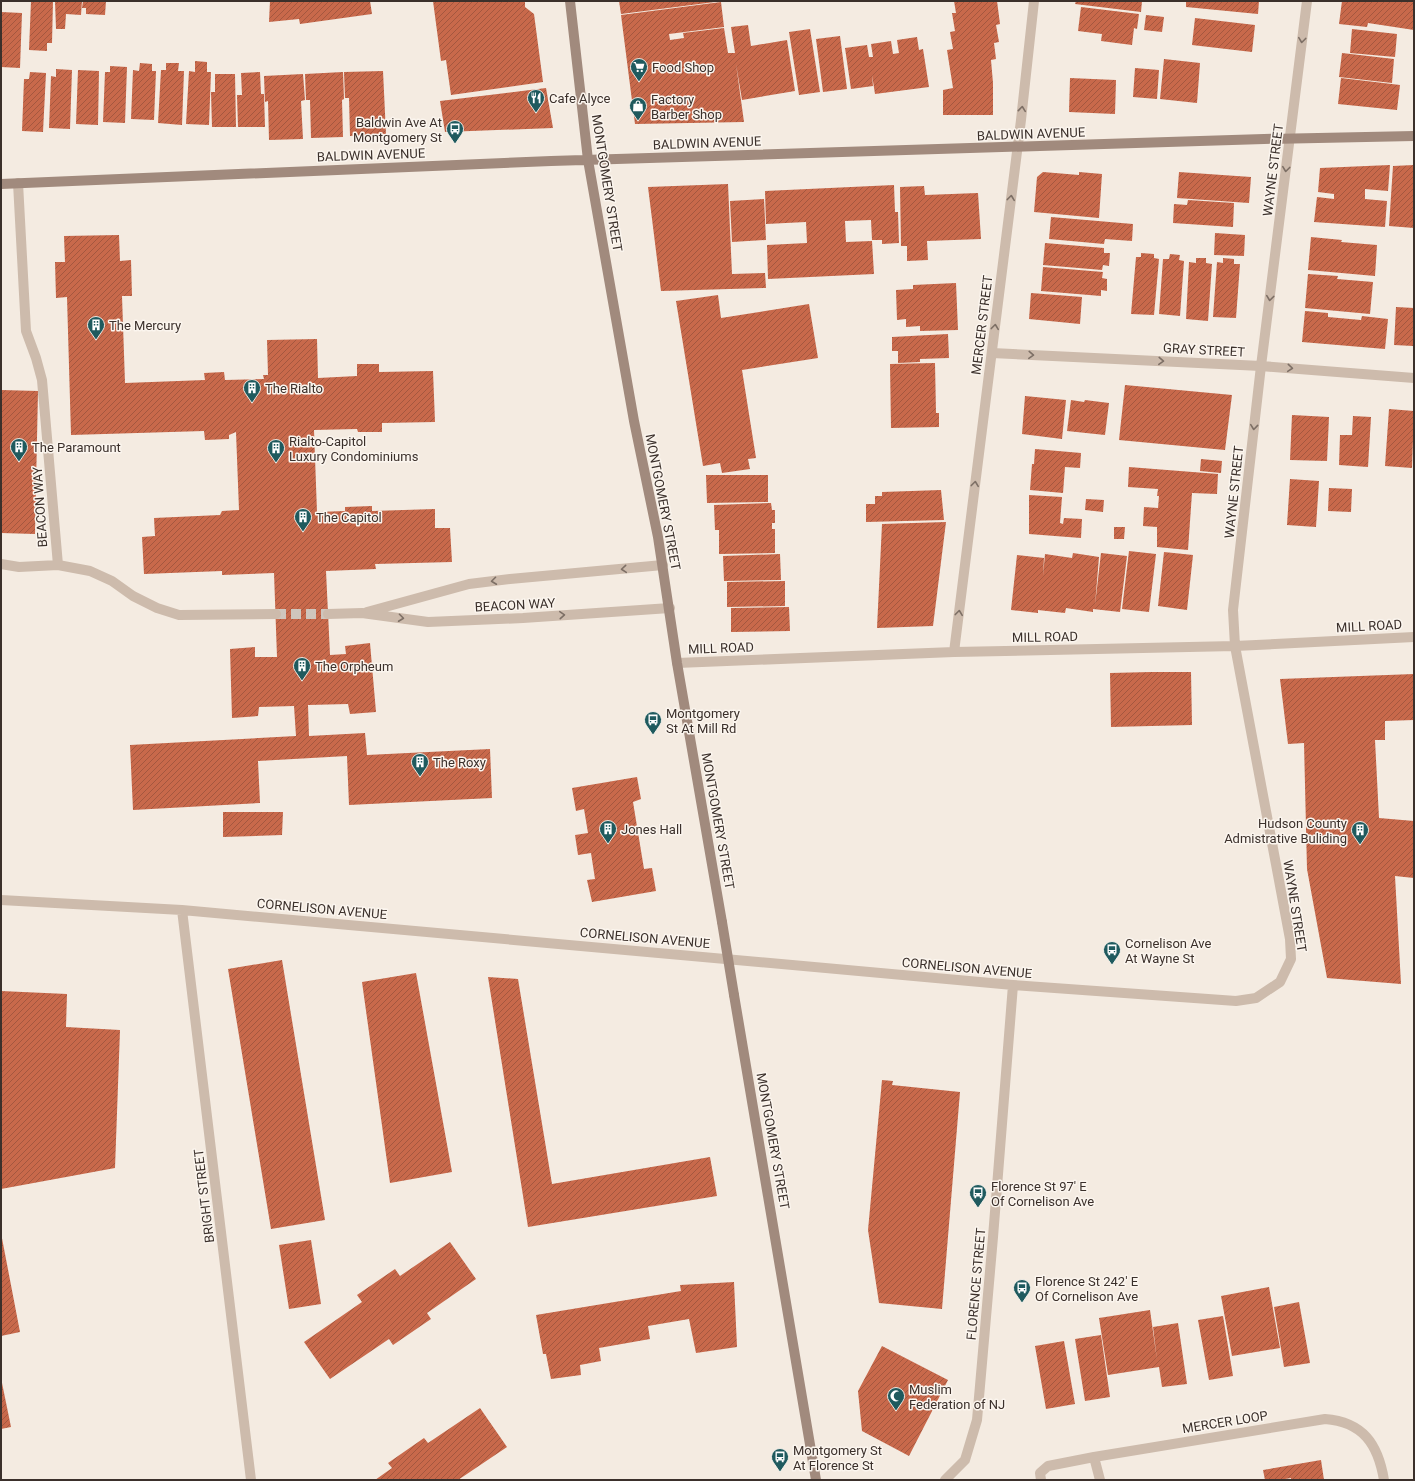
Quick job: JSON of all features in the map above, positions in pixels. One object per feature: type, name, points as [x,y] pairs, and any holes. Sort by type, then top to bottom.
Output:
[{"type":"main road","name":"MONTGOMERY STREET","points":[[570,1],[588,160],[634,421],[663,565],[677,663],[816,1480]]},
{"type":"main road","name":"BALDWIN AVENUE","points":[[1,184],[588,160],[1290,138],[1414,136]]},
{"type":"street","name":"MERCER STREET","points":[[954,652],[992,353],[1034,1]]},
{"type":"street","name":"WAYNE STREET","points":[[1280,982],[1291,959],[1290,939],[1235,646],[1234,610],[1261,366],[1306,1]]},
{"type":"street","name":"BEACON WAY","points":[[18,183],[26,331],[42,380],[58,566]]},
{"type":"street","name":"GRAY STREET","points":[[992,353],[1261,366],[1414,378]]},
{"type":"street","name":"BEACON WAY","points":[[1,564],[19,567],[58,566],[90,571],[112,581],[133,596],[157,608],[179,615],[276,614]]},
{"type":"street","name":"BEACON WAY","points":[[362,613],[469,584],[510,578],[663,565]]},
{"type":"street","name":"BEACON WAY","points":[[328,614],[362,613],[428,622],[523,618],[670,608]]},
{"type":"street","name":"MILL ROAD","points":[[677,663],[954,652],[1235,646],[1414,637]]},
{"type":"street","name":"CORNELISON AVENUE","points":[[1,900],[182,910],[1013,985],[1236,1001],[1256,998],[1280,982]]},
{"type":"street","name":"BRIGHT STREET","points":[[182,910],[251,1480]]},
{"type":"street","name":"FLORENCE STREET","points":[[945,1480],[965,1460],[977,1420],[1013,985]]},
{"type":"street","name":"MERCER LOOP","points":[[1041,1480],[1040,1473],[1048,1466],[1324,1419],[1347,1422],[1359,1429],[1368,1438],[1382,1466],[1384,1480]]},
{"type":"street","points":[[1094,1457],[1100,1480]]},
{"type":"building","points":[[31,1],[53,1],[52,43],[47,43],[47,51],[29,50]]},
{"type":"building","points":[[55,1],[82,1],[81,15],[66,14],[65,29],[56,29]]},
{"type":"building","points":[[83,1],[106,1],[105,15],[86,14],[86,8],[82,8]]},
{"type":"building","points":[[270,1],[370,1],[372,14],[300,24],[299,19],[269,22]]},
{"type":"building","points":[[433,1],[525,1],[525,7],[534,14],[543,82],[451,95],[446,60],[441,61]]},
{"type":"building","points":[[619,1],[715,1],[715,2],[621,14]]},
{"type":"building","points":[[954,1],[997,1],[1000,24],[996,25],[999,42],[994,43],[996,59],[991,60],[993,115],[943,115],[943,90],[953,88],[947,50],[953,49],[950,32],[955,31],[952,13],[956,13]]},
{"type":"building","points":[[1076,1],[1142,1],[1141,12],[1075,4]]},
{"type":"building","points":[[1186,1],[1259,1],[1258,14],[1186,7]]},
{"type":"building","points":[[1342,1],[1414,1],[1414,30],[1368,23],[1367,27],[1339,24]]},
{"type":"building","points":[[721,2],[724,27],[669,34],[670,40],[684,38],[683,33],[724,28],[728,53],[735,53],[731,27],[748,25],[751,46],[787,40],[795,91],[742,100],[736,64],[744,122],[635,124],[621,15]]},
{"type":"building","points":[[1081,7],[1139,14],[1137,29],[1134,28],[1132,45],[1101,41],[1102,34],[1078,31]]},
{"type":"building","points":[[1,12],[22,13],[20,68],[1,67]]},
{"type":"building","points":[[1146,15],[1164,17],[1162,32],[1144,30]]},
{"type":"building","points":[[1195,18],[1255,25],[1252,52],[1192,45]]},
{"type":"building","points":[[810,29],[820,92],[799,95],[789,32]]},
{"type":"building","points":[[1352,29],[1397,34],[1395,57],[1350,53]]},
{"type":"building","points":[[840,36],[847,89],[823,92],[816,39]]},
{"type":"building","points":[[917,37],[919,50],[923,49],[929,87],[875,94],[872,75],[873,86],[851,89],[845,48],[867,45],[869,57],[873,57],[871,44],[891,41],[893,54],[899,53],[897,40]]},
{"type":"building","points":[[1342,53],[1394,59],[1392,83],[1339,77]]},
{"type":"building","points":[[1164,59],[1200,63],[1197,103],[1160,99]]},
{"type":"building","points":[[195,61],[207,62],[207,72],[211,72],[209,125],[186,124],[189,71],[195,72]]},
{"type":"building","points":[[140,63],[152,64],[152,71],[156,71],[154,120],[131,119],[133,70],[139,71]]},
{"type":"building","points":[[166,63],[179,63],[178,71],[184,71],[182,125],[158,123],[161,70],[166,70]]},
{"type":"building","points":[[110,66],[127,67],[125,123],[103,122],[105,72],[110,72]]},
{"type":"building","points":[[1135,68],[1159,70],[1157,99],[1133,97]]},
{"type":"building","points":[[56,69],[72,70],[70,129],[49,128],[51,76],[56,77]]},
{"type":"building","points":[[78,70],[99,71],[98,125],[76,124]]},
{"type":"building","points":[[383,71],[386,134],[350,136],[349,98],[345,98],[344,72]]},
{"type":"building","points":[[30,72],[46,73],[43,132],[22,131],[24,79],[29,79]]},
{"type":"building","points":[[260,72],[261,94],[264,94],[265,127],[238,127],[237,95],[242,95],[241,73]]},
{"type":"building","points":[[343,72],[343,137],[311,138],[310,100],[306,100],[305,74]]},
{"type":"building","points":[[215,74],[235,74],[236,127],[212,127],[211,92],[215,92]]},
{"type":"building","points":[[303,74],[305,100],[301,101],[303,139],[269,140],[268,101],[265,102],[264,76]]},
{"type":"building","points":[[1070,78],[1116,80],[1115,114],[1069,112]]},
{"type":"building","points":[[1341,78],[1400,85],[1397,110],[1338,104]]},
{"type":"building","points":[[546,88],[553,128],[445,132],[440,101]]},
{"type":"building","points":[[1390,165],[1388,191],[1365,189],[1365,199],[1387,201],[1385,227],[1314,222],[1317,197],[1334,199],[1334,194],[1318,192],[1320,168]]},
{"type":"building","points":[[1414,165],[1414,228],[1389,226],[1393,166]]},
{"type":"building","points":[[1043,172],[1079,175],[1079,172],[1102,174],[1099,218],[1034,212],[1037,177]]},
{"type":"building","points":[[1179,172],[1251,177],[1249,203],[1177,198]]},
{"type":"building","points":[[728,184],[732,274],[765,273],[766,288],[661,291],[648,187]]},
{"type":"building","points":[[894,185],[895,212],[898,212],[899,243],[882,244],[882,240],[872,240],[871,220],[845,221],[846,242],[872,241],[874,274],[768,279],[767,245],[807,243],[806,222],[766,224],[765,191]]},
{"type":"building","points":[[924,186],[925,195],[978,193],[981,239],[927,241],[928,260],[907,261],[907,246],[901,246],[900,187]]},
{"type":"building","points":[[764,199],[766,240],[732,242],[730,201]]},
{"type":"building","points":[[1188,200],[1234,203],[1233,227],[1173,223],[1174,204],[1187,205]]},
{"type":"building","points":[[1051,217],[1133,224],[1132,241],[1105,239],[1104,244],[1049,239]]},
{"type":"building","points":[[1215,233],[1245,235],[1244,256],[1214,255]]},
{"type":"building","points":[[119,235],[120,261],[131,260],[132,296],[122,296],[125,383],[205,380],[204,373],[224,372],[225,380],[264,379],[263,375],[268,375],[267,340],[317,339],[318,378],[357,376],[357,364],[379,364],[379,372],[433,371],[435,422],[382,423],[382,432],[358,432],[357,429],[314,430],[317,512],[345,511],[345,507],[372,506],[372,511],[435,509],[435,528],[450,528],[452,562],[375,564],[376,569],[326,571],[330,655],[346,654],[345,646],[370,643],[376,712],[350,714],[348,704],[308,705],[309,736],[365,733],[367,755],[490,749],[492,798],[349,805],[347,756],[258,761],[260,803],[133,810],[130,745],[296,736],[294,706],[259,707],[258,716],[232,718],[230,649],[255,647],[255,657],[277,657],[274,573],[222,575],[222,571],[144,574],[142,537],[155,536],[154,518],[220,515],[222,511],[239,510],[236,432],[229,435],[229,439],[205,440],[204,431],[71,435],[67,297],[56,298],[55,262],[65,262],[64,236]]},
{"type":"building","points":[[1311,237],[1342,240],[1341,242],[1377,245],[1375,276],[1308,270]]},
{"type":"building","points":[[1045,243],[1104,248],[1104,253],[1110,253],[1109,266],[1103,265],[1102,270],[1043,265]]},
{"type":"building","points":[[1141,253],[1154,254],[1154,258],[1159,259],[1154,315],[1131,314],[1136,257],[1141,257]]},
{"type":"building","points":[[1170,254],[1180,255],[1179,260],[1184,261],[1180,316],[1159,314],[1163,259],[1169,259]]},
{"type":"building","points":[[1196,258],[1206,258],[1206,263],[1212,264],[1208,321],[1186,319],[1189,262],[1196,263]]},
{"type":"building","points":[[1223,258],[1234,259],[1234,264],[1240,264],[1236,318],[1213,317],[1217,262],[1223,263]]},
{"type":"building","points":[[1043,267],[1103,272],[1102,278],[1107,279],[1107,291],[1101,290],[1101,296],[1041,291]]},
{"type":"building","points":[[1308,274],[1338,276],[1337,279],[1373,282],[1370,314],[1305,308]]},
{"type":"building","points":[[956,283],[958,330],[920,331],[920,326],[906,327],[906,319],[897,320],[896,290],[913,289],[913,285]]},
{"type":"building","points":[[1031,293],[1082,297],[1080,324],[1029,319]]},
{"type":"building","points":[[718,295],[721,318],[809,304],[818,358],[742,370],[756,458],[748,459],[750,469],[722,473],[720,463],[703,466],[676,301]]},
{"type":"building","points":[[1396,307],[1414,308],[1413,346],[1394,345]]},
{"type":"building","points":[[1305,311],[1328,313],[1328,317],[1361,320],[1362,316],[1388,319],[1385,349],[1302,342]]},
{"type":"building","points":[[948,334],[949,358],[920,359],[920,362],[898,363],[898,351],[892,351],[892,337]]},
{"type":"building","points":[[935,363],[936,413],[939,413],[939,427],[891,428],[890,364]]},
{"type":"building","points":[[1125,385],[1232,395],[1225,450],[1119,440]]},
{"type":"building","name":"The Paramount","points":[[1,390],[38,391],[35,534],[1,533]]},
{"type":"building","points":[[1025,396],[1066,400],[1062,439],[1022,434]]},
{"type":"building","points":[[1071,400],[1109,403],[1105,435],[1067,431]]},
{"type":"building","points":[[1389,409],[1414,411],[1412,468],[1385,466]]},
{"type":"building","points":[[1292,415],[1329,417],[1327,461],[1290,460]]},
{"type":"building","points":[[1353,416],[1371,417],[1368,467],[1339,465],[1340,435],[1352,435]]},
{"type":"building","points":[[1035,449],[1081,453],[1080,468],[1065,467],[1063,493],[1030,490]]},
{"type":"building","points":[[1201,459],[1222,461],[1221,473],[1200,471]]},
{"type":"building","points":[[1129,467],[1218,474],[1217,494],[1192,493],[1188,550],[1157,547],[1157,527],[1143,526],[1144,507],[1158,508],[1158,489],[1128,487]]},
{"type":"building","points":[[706,475],[768,475],[768,502],[707,503]]},
{"type":"building","points":[[1290,479],[1319,481],[1316,527],[1287,525]]},
{"type":"building","points":[[1329,488],[1352,489],[1351,512],[1328,511]]},
{"type":"building","points":[[941,490],[944,520],[866,522],[866,504],[875,504],[875,496],[882,496],[882,492]]},
{"type":"building","points":[[1029,495],[1062,497],[1060,523],[1063,524],[1064,518],[1082,519],[1081,538],[1029,534]]},
{"type":"building","points":[[1086,499],[1104,500],[1103,512],[1085,510]]},
{"type":"building","points":[[771,503],[772,510],[775,510],[775,523],[772,523],[772,529],[775,529],[775,553],[719,554],[719,530],[715,530],[714,505]]},
{"type":"building","points":[[946,522],[933,626],[877,628],[882,524]]},
{"type":"building","points":[[1114,527],[1125,527],[1124,539],[1114,539]]},
{"type":"building","points":[[1129,551],[1156,554],[1149,612],[1122,609]]},
{"type":"building","points":[[1164,552],[1193,555],[1187,610],[1158,606]]},
{"type":"building","points":[[1073,553],[1099,557],[1095,605],[1101,553],[1127,556],[1120,612],[1093,609],[1093,612],[1066,608],[1065,613],[1038,610],[1038,613],[1011,610],[1017,555],[1044,558],[1043,576],[1045,554],[1072,558]]},
{"type":"building","points":[[780,554],[781,580],[724,581],[723,556]]},
{"type":"building","points":[[785,581],[785,606],[727,607],[727,582]]},
{"type":"building","points":[[789,607],[790,631],[731,632],[731,608]]},
{"type":"building","points":[[1191,672],[1192,725],[1111,727],[1110,673]]},
{"type":"building","name":"Hudson County Admistrative Buliding","points":[[1414,674],[1414,720],[1385,721],[1385,740],[1375,740],[1379,818],[1414,821],[1414,878],[1395,876],[1401,984],[1327,978],[1307,869],[1304,743],[1288,744],[1280,679]]},
{"type":"building","name":"Jones Hall","points":[[637,777],[641,799],[633,802],[644,869],[652,868],[656,891],[592,902],[587,880],[595,879],[591,853],[578,855],[575,835],[588,833],[584,809],[576,811],[572,788]]},
{"type":"building","points":[[223,812],[283,812],[282,835],[223,837]]},
{"type":"building","points":[[282,960],[325,1220],[271,1229],[228,969]]},
{"type":"building","points":[[416,973],[452,1172],[390,1183],[362,982]]},
{"type":"building","points":[[488,977],[518,979],[552,1184],[710,1157],[717,1196],[528,1227]]},
{"type":"building","points":[[1,991],[67,994],[66,1027],[120,1030],[115,1168],[1,1189]]},
{"type":"building","points":[[882,1080],[893,1081],[892,1085],[960,1092],[942,1309],[879,1303],[868,1230]]},
{"type":"building","points":[[1,1233],[20,1332],[1,1336]]},
{"type":"building","points":[[311,1240],[321,1304],[289,1309],[279,1245]]},
{"type":"building","points":[[450,1242],[476,1279],[427,1313],[431,1319],[393,1345],[389,1339],[330,1379],[304,1342],[362,1302],[357,1295],[395,1269],[400,1276]]},
{"type":"building","points":[[734,1282],[737,1347],[696,1353],[689,1319],[648,1326],[650,1339],[599,1348],[601,1361],[580,1365],[581,1375],[551,1379],[546,1354],[543,1354],[536,1315],[681,1291],[680,1285]]},
{"type":"building","points":[[1269,1287],[1280,1348],[1232,1356],[1221,1296]]},
{"type":"building","points":[[1299,1302],[1310,1363],[1284,1367],[1274,1307]]},
{"type":"building","points":[[1150,1310],[1157,1360],[1153,1327],[1178,1323],[1187,1384],[1162,1387],[1159,1367],[1108,1375],[1099,1318]]},
{"type":"building","points":[[1223,1316],[1233,1376],[1209,1380],[1198,1320]]},
{"type":"building","points":[[1101,1335],[1110,1397],[1085,1401],[1075,1339]]},
{"type":"building","points":[[1064,1341],[1075,1404],[1046,1409],[1035,1346]]},
{"type":"building","name":"Muslim Federation of NJ","points":[[882,1346],[948,1380],[909,1456],[862,1431],[858,1391]]},
{"type":"building","points":[[1,1378],[11,1427],[1,1429]]},
{"type":"building","points":[[480,1408],[507,1447],[458,1480],[375,1480],[392,1468],[388,1463],[424,1438],[428,1443]]},
{"type":"building","points":[[1321,1460],[1324,1480],[1291,1480],[1291,1478],[1265,1480],[1263,1470]]},
{"type":"tunnel","points":[[276,614],[328,614]]},
{"type":"place","name":"Food Shop","points":[[639,82]]},
{"type":"place","name":"Cafe Alyce","points":[[536,113]]},
{"type":"place","name":"Factory Barber Shop","points":[[638,121]]},
{"type":"place","name":"Baldwin Ave At Montgomery St","points":[[455,144]]},
{"type":"place","name":"The Mercury","points":[[96,340]]},
{"type":"place","name":"The Rialto","points":[[252,403]]},
{"type":"place","name":"The Paramount","points":[[19,462]]},
{"type":"place","name":"Rialto-Capitol Luxury Condominiums","points":[[276,463]]},
{"type":"place","name":"The Capitol","points":[[303,532]]},
{"type":"place","name":"The Orpheum","points":[[302,681]]},
{"type":"place","name":"Montgomery St At Mill Rd","points":[[653,735]]},
{"type":"place","name":"The Roxy","points":[[420,777]]},
{"type":"place","name":"Jones Hall","points":[[608,844]]},
{"type":"place","name":"Hudson County Admistrative Buliding","points":[[1360,845]]},
{"type":"place","name":"Cornelison Ave At Wayne St","points":[[1112,965]]},
{"type":"place","name":"Florence St 97' E Of Cornelison Ave","points":[[978,1208]]},
{"type":"place","name":"Florence St 242' E Of Cornelison Ave","points":[[1022,1303]]},
{"type":"place","name":"Muslim Federation of NJ","points":[[896,1411]]},
{"type":"place","name":"Montgomery St At Florence St","points":[[780,1472]]}]
